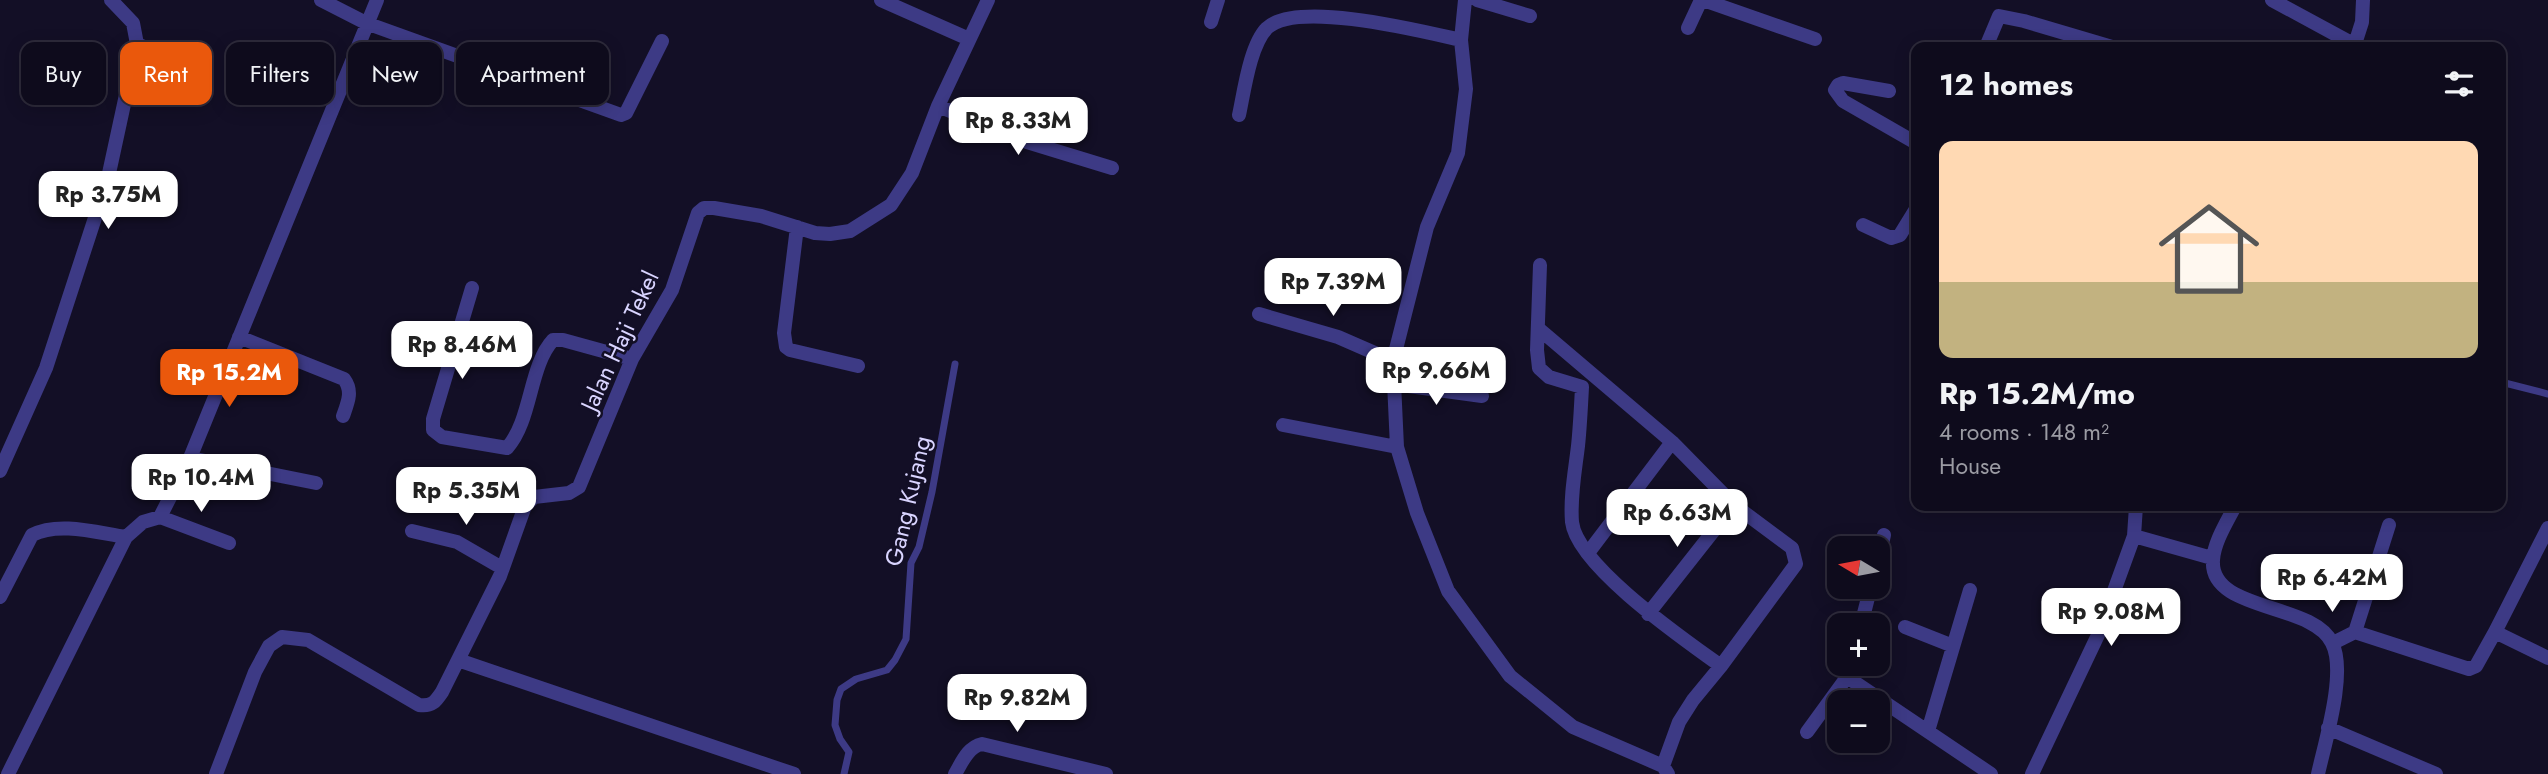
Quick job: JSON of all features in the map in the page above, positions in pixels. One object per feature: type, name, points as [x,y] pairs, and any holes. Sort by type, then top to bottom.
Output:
[{"type":"street","points":[[111,0],[133,23],[137,42]]},
{"type":"street","points":[[321,0],[366,23],[621,115],[626,113],[662,41]]},
{"type":"street","points":[[160,517],[190,458],[377,0]]},
{"type":"street","points":[[881,0],[969,40]]},
{"type":"street","name":"Jalan Haji Tekel","points":[[216,774],[255,672],[269,646],[282,637],[308,640],[419,705],[435,703],[502,568],[526,506],[534,497],[569,493],[579,487],[632,359],[672,290],[701,210],[714,208],[737,212],[830,234],[849,231],[891,205],[912,173],[939,106],[988,0]]},
{"type":"street","points":[[1211,22],[1218,0]]},
{"type":"street","points":[[1465,0],[1461,40],[1466,89],[1458,153],[1427,228],[1393,361],[1397,447],[1417,513],[1448,591],[1510,676],[1573,727],[1666,770],[1679,722],[1796,564],[1792,548],[1734,505],[1672,442],[1539,329]]},
{"type":"street","points":[[1477,0],[1530,16]]},
{"type":"street","points":[[1688,28],[1702,0],[1815,39]]},
{"type":"street","points":[[2272,0],[2348,42]]},
{"type":"street","points":[[2356,42],[2362,22],[2362,0]]},
{"type":"street","points":[[1239,115],[1256,46],[1266,28],[1280,18],[1328,14],[1461,40]]},
{"type":"street","points":[[1988,42],[1999,16],[2094,42]]},
{"type":"street","points":[[1889,91],[1843,83],[1835,90],[1843,101],[1911,140]]},
{"type":"street","points":[[0,471],[46,368],[108,178],[124,105]]},
{"type":"street","points":[[939,106],[1027,142],[1112,168]]},
{"type":"street","points":[[1863,225],[1891,238],[1900,235],[1911,217]]},
{"type":"street","points":[[797,227],[784,333],[786,347],[858,366]]},
{"type":"street","points":[[1541,265],[1537,350],[1539,368],[1549,377],[1582,387]]},
{"type":"street","points":[[472,288],[433,419],[433,430],[442,438],[506,448],[517,434],[544,356],[553,341],[563,340],[632,359]]},
{"type":"street","points":[[1259,314],[1338,337],[1393,361]]},
{"type":"street","points":[[239,337],[344,379],[349,387],[344,415]]},
{"type":"street","points":[[1589,369],[1582,387],[1572,494],[1572,524],[1577,538],[1588,553],[1648,614],[1721,666]]},
{"type":"street","points":[[1394,384],[1482,396]]},
{"type":"street","points":[[1283,425],[1397,447]]},
{"type":"street","points":[[1588,553],[1672,442]]},
{"type":"street","points":[[190,458],[316,483]]},
{"type":"street","points":[[1648,614],[1734,505]]},
{"type":"street","points":[[2032,774],[2098,635],[2134,536],[2136,511]]},
{"type":"street","points":[[2233,511],[2212,558],[2217,580],[2233,594],[2319,626],[2333,643],[2338,679],[2318,774]]},
{"type":"street","points":[[8,774],[126,537],[134,527],[160,517],[229,543]]},
{"type":"street","points":[[2355,632],[2389,525]]},
{"type":"street","points":[[2333,643],[2355,632],[2469,669],[2476,666],[2548,528]]},
{"type":"street","points":[[0,597],[26,544],[32,535],[39,531],[81,530],[126,537]]},
{"type":"street","points":[[412,531],[457,542],[502,568]]},
{"type":"street","points":[[2134,536],[2212,558]]},
{"type":"street","points":[[1928,731],[1970,590]]},
{"type":"street","points":[[1905,627],[1953,646]]},
{"type":"street","points":[[2495,632],[2548,658]]},
{"type":"street","points":[[458,660],[794,774]]},
{"type":"street","points":[[1807,732],[1845,676]]},
{"type":"street","points":[[1857,676],[1928,731],[1991,774]]},
{"type":"street","points":[[2328,728],[2436,774]]},
{"type":"street","points":[[955,774],[968,752],[982,744],[1106,774]]},
{"type":"lane","name":"Gang Kujang","points":[[844,774],[849,752],[835,725],[837,700],[842,689],[856,679],[887,670],[906,639],[911,563],[919,547],[932,492],[955,364]]},
{"type":"lane","points":[[2506,383],[2548,394]]}]
